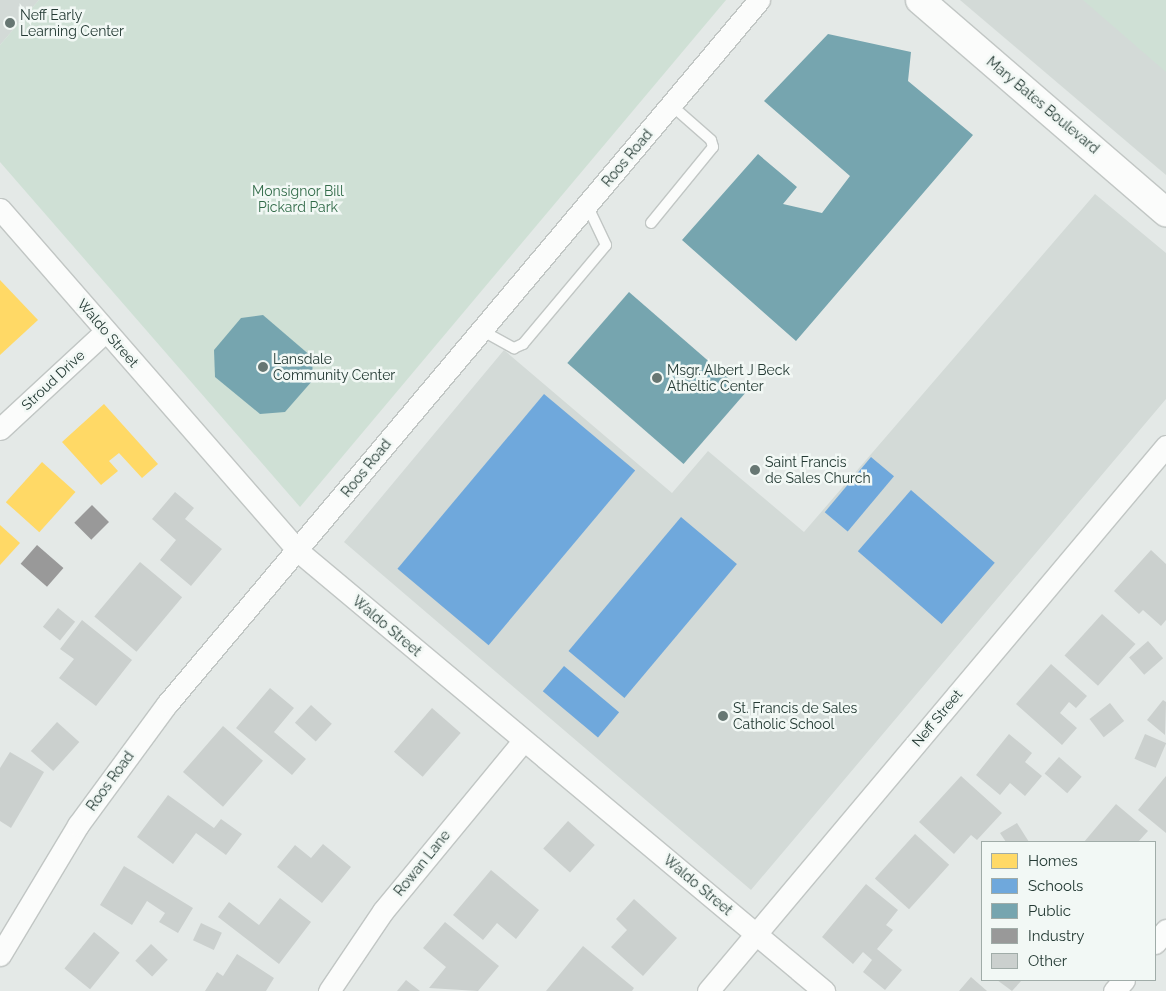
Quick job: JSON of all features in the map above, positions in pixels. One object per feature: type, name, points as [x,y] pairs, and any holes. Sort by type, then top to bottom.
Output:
[{"type":"street","name":"Roos Road","points":[[0,955],[78,825],[167,704],[298,551],[759,0]]},
{"type":"street","name":"Mary Bates Boulevard","points":[[920,0],[1166,212]]},
{"type":"street","name":"Waldo Street","points":[[0,209],[298,551],[824,991]]},
{"type":"street","name":"Stroud Drive","points":[[0,429],[106,330]]},
{"type":"street","name":"Neff Street","points":[[708,991],[1166,446]]},
{"type":"street","name":"Rowan Lane","points":[[330,991],[383,911],[523,741]]},
{"type":"street","points":[[1156,943],[1166,930]]},
{"type":"street","points":[[1114,991],[1123,981]]},
{"type":"lane","points":[[650,223],[713,147],[711,140],[671,105]]},
{"type":"lane","points":[[481,330],[514,348],[523,344],[606,244],[586,205]]},
{"type":"shaded area","name":"Neff Early Learning Center","points":[[0,0],[39,0],[0,45]]},
{"type":"shaded area","points":[[960,0],[1166,0],[1166,175]]},
{"type":"shaded area","name":"St. Francis de Sales Catholic School","points":[[1095,194],[1166,253],[1166,399],[751,890],[344,542],[504,350],[672,493],[708,451],[804,532]]},
{"type":"green space","name":"Monsignor Bill Pickard Park","points":[[39,0],[726,0],[300,507],[0,162],[0,45]]},
{"type":"green space","points":[[1083,0],[1166,0],[1166,72]]},
{"type":"building: Homes","points":[[0,280],[38,320],[0,355]]},
{"type":"building: Homes","points":[[104,404],[158,464],[142,478],[119,453],[109,461],[118,471],[101,485],[62,442]]},
{"type":"building: Homes","points":[[42,462],[75,492],[39,532],[6,502]]},
{"type":"building: Homes","points":[[0,525],[20,543],[0,565]]},
{"type":"building: Schools","points":[[544,394],[635,470],[489,645],[397,569]]},
{"type":"building: Schools","points":[[871,457],[894,476],[848,531],[825,512]]},
{"type":"building: Schools","points":[[911,490],[995,563],[942,624],[858,551]]},
{"type":"building: Schools","points":[[681,517],[737,564],[624,698],[569,651]]},
{"type":"building: Schools","points":[[564,666],[619,712],[598,738],[543,691]]},
{"type":"building: Public","points":[[828,34],[911,52],[908,81],[973,135],[796,341],[682,240],[758,154],[797,187],[783,204],[822,213],[850,176],[764,101]]},
{"type":"building: Public","name":"Msgr. Albert J Beck Atheltic Center","points":[[629,292],[745,393],[684,464],[567,363]]},
{"type":"building: Public","name":"Lansdale Community Center","points":[[263,315],[312,357],[313,380],[285,412],[260,414],[215,377],[214,350],[241,318]]},
{"type":"building: Industry","points":[[92,505],[109,522],[91,540],[74,523]]},
{"type":"building: Industry","points":[[37,545],[63,568],[47,587],[21,564]]},
{"type":"building: Other","points":[[175,492],[194,508],[185,519],[222,549],[191,586],[160,560],[176,540],[152,519]]},
{"type":"building: Other","points":[[1151,550],[1166,564],[1166,620],[1161,626],[1143,610],[1139,614],[1114,591]]},
{"type":"building: Other","points":[[140,562],[182,597],[136,652],[94,616]]},
{"type":"building: Other","points":[[58,608],[75,622],[60,640],[43,627]]},
{"type":"building: Other","points":[[1102,614],[1135,644],[1098,686],[1065,656]]},
{"type":"building: Other","points":[[82,620],[132,660],[96,706],[59,678],[74,659],[60,649]]},
{"type":"building: Other","points":[[1148,641],[1163,658],[1144,675],[1129,657]]},
{"type":"building: Other","points":[[1051,664],[1087,696],[1076,708],[1069,702],[1060,713],[1077,728],[1062,745],[1016,704]]},
{"type":"building: Other","points":[[270,688],[294,708],[274,732],[306,759],[292,775],[236,728]]},
{"type":"building: Other","points":[[1163,700],[1166,702],[1165,735],[1147,720]]},
{"type":"building: Other","points":[[1110,703],[1124,721],[1104,737],[1090,719]]},
{"type":"building: Other","points":[[311,705],[332,724],[316,742],[295,723]]},
{"type":"building: Other","points":[[432,708],[461,733],[423,777],[394,752]]},
{"type":"building: Other","points":[[57,722],[79,742],[53,771],[31,751]]},
{"type":"building: Other","points":[[223,726],[263,761],[223,807],[183,772]]},
{"type":"building: Other","points":[[1009,734],[1032,753],[1025,762],[1042,776],[1025,796],[1010,783],[1000,795],[976,775]]},
{"type":"building: Other","points":[[1145,734],[1166,743],[1156,768],[1134,759]]},
{"type":"building: Other","points":[[10,752],[44,772],[11,828],[0,821],[0,768]]},
{"type":"building: Other","points":[[1059,757],[1082,777],[1067,793],[1045,774]]},
{"type":"building: Other","points":[[961,776],[1002,813],[977,840],[971,835],[954,854],[919,822]]},
{"type":"building: Other","points":[[1166,776],[1166,833],[1138,810]]},
{"type":"building: Other","points":[[168,795],[214,828],[221,819],[242,834],[226,855],[196,833],[173,864],[137,837]]},
{"type":"building: Other","points":[[1116,804],[1148,831],[1139,841],[1085,841]]},
{"type":"building: Other","points":[[568,821],[595,845],[570,873],[543,848]]},
{"type":"building: Other","points":[[1017,823],[1028,841],[1005,841],[1000,833]]},
{"type":"building: Other","points":[[915,834],[949,865],[909,909],[875,879]]},
{"type":"building: Other","points":[[323,844],[351,867],[322,903],[277,867],[295,845],[311,858]]},
{"type":"building: Other","points":[[124,866],[193,908],[178,933],[159,922],[165,913],[147,901],[132,925],[100,905]]},
{"type":"building: Other","points":[[491,870],[539,910],[516,939],[497,923],[483,940],[453,915]]},
{"type":"building: Other","points":[[866,884],[898,910],[886,925],[893,930],[877,949],[902,970],[885,990],[863,972],[872,960],[863,952],[853,964],[822,937]]},
{"type":"building: Other","points":[[280,898],[311,922],[279,964],[218,917],[229,902],[259,925]]},
{"type":"building: Other","points":[[634,899],[677,938],[643,976],[611,947],[627,930],[616,919]]},
{"type":"building: Other","points":[[445,922],[499,966],[478,991],[429,988],[446,967],[423,948]]},
{"type":"building: Other","points":[[201,923],[222,933],[214,950],[193,940]]},
{"type":"building: Other","points":[[94,932],[120,953],[90,989],[64,969]]},
{"type":"building: Other","points":[[151,944],[168,960],[152,977],[135,961]]},
{"type":"building: Other","points":[[583,946],[634,988],[632,991],[546,991]]},
{"type":"building: Other","points":[[237,954],[274,978],[266,991],[205,991],[217,972],[223,976]]},
{"type":"building: Other","points":[[971,977],[987,991],[959,991]]},
{"type":"building: Other","points":[[406,980],[420,991],[397,991]]},
{"type":"building: Other","points":[[998,981],[1021,981],[1012,991]]},
{"type":"place","name":"Neff Early Learning Center","points":[[10,23]]},
{"type":"place","name":"Lansdale Community Center","points":[[263,367]]},
{"type":"place","name":"Msgr. Albert J Beck Atheltic Center","points":[[657,378]]},
{"type":"place","name":"Saint Francis de Sales Church","points":[[755,470]]},
{"type":"place","name":"St. Francis de Sales Catholic School","points":[[723,716]]}]
